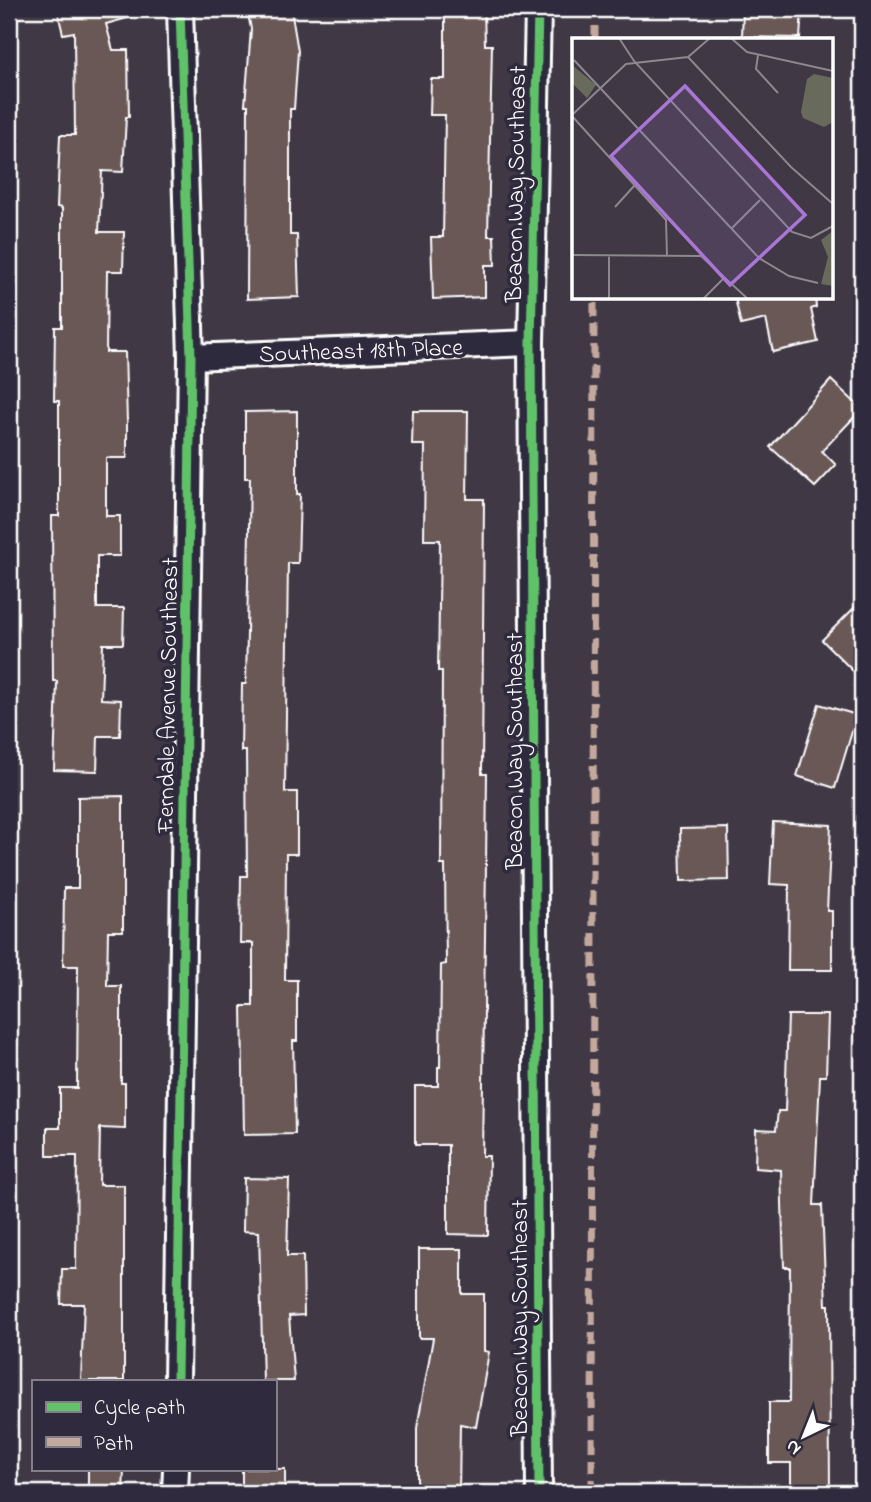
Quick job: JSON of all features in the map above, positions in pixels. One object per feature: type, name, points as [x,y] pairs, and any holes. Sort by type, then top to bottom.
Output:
[{"type":"street","name":"Ferndale Avenue Southeast","points":[[177,1380],[191,357],[180,9]]},
{"type":"street","name":"Beacon Way Southeast","points":[[538,9],[531,343],[539,1493]]},
{"type":"street","name":"Southeast 18th Place","points":[[191,357],[531,343]]},
{"type":"street","points":[[175,1493],[176,1470]]},
{"type":"building","points":[[57,9],[130,9],[131,17],[106,24],[113,50],[128,50],[129,117],[126,117],[123,172],[102,171],[99,232],[124,232],[123,271],[107,271],[106,352],[125,352],[127,458],[106,458],[106,516],[120,516],[120,556],[97,556],[97,608],[124,608],[123,644],[103,644],[101,699],[121,700],[120,736],[98,736],[97,771],[54,770],[57,681],[53,681],[52,516],[59,516],[59,401],[54,401],[55,327],[62,327],[62,208],[57,207],[60,135],[75,135],[74,32],[63,34]]},
{"type":"building","points":[[247,9],[291,9],[298,51],[294,109],[290,109],[290,235],[297,235],[299,297],[247,299],[248,105],[245,105],[251,29]]},
{"type":"building","points":[[445,9],[484,9],[485,45],[492,45],[488,236],[494,236],[495,265],[485,265],[485,297],[433,299],[431,237],[443,237],[445,115],[430,115],[431,79],[445,79]]},
{"type":"building","points":[[743,9],[802,9],[800,38],[742,37]]},
{"type":"building","points":[[735,299],[815,299],[816,307],[811,309],[818,342],[773,352],[766,319],[741,325]]},
{"type":"building","points":[[831,380],[862,409],[822,451],[836,465],[815,487],[770,447]]},
{"type":"building","points":[[297,411],[297,494],[300,494],[298,563],[288,563],[285,792],[297,792],[297,854],[286,854],[285,980],[297,980],[297,1041],[293,1041],[295,1134],[244,1135],[242,1006],[253,1006],[253,943],[240,943],[241,876],[247,876],[246,751],[241,751],[242,684],[246,684],[250,478],[245,478],[245,412]]},
{"type":"building","points":[[413,411],[468,411],[467,499],[484,499],[482,774],[487,774],[482,1156],[489,1156],[488,1235],[448,1234],[448,1145],[415,1145],[415,1086],[438,1086],[441,965],[446,964],[445,865],[441,865],[442,671],[438,671],[440,540],[424,540],[425,445],[412,445]]},
{"type":"building","points":[[862,600],[862,680],[822,640]]},
{"type":"building","points":[[819,704],[857,715],[835,788],[797,776]]},
{"type":"building","points":[[123,796],[123,931],[108,931],[107,986],[121,986],[121,1083],[125,1083],[125,1129],[100,1128],[99,1185],[124,1185],[124,1380],[81,1380],[84,1304],[61,1304],[62,1269],[76,1269],[77,1156],[47,1156],[47,1128],[60,1128],[60,1088],[77,1088],[78,966],[63,966],[64,888],[78,888],[78,797]]},
{"type":"building","points":[[773,822],[831,825],[827,911],[832,911],[832,970],[788,970],[789,885],[770,884]]},
{"type":"building","points":[[728,828],[729,880],[681,881],[680,829]]},
{"type":"building","points":[[788,1015],[828,1015],[826,1076],[820,1076],[814,1205],[822,1205],[826,1305],[829,1305],[830,1493],[791,1493],[791,1463],[769,1463],[769,1402],[789,1402],[790,1267],[784,1267],[781,1170],[755,1168],[756,1129],[776,1130],[778,1111],[785,1111]]},
{"type":"building","points":[[244,1178],[289,1179],[287,1256],[303,1256],[304,1315],[289,1316],[294,1381],[263,1380],[259,1232],[243,1231]]},
{"type":"building","points":[[419,1249],[462,1249],[462,1294],[484,1294],[484,1351],[489,1352],[476,1427],[460,1424],[459,1493],[417,1493],[417,1428],[433,1338],[419,1338]]},
{"type":"building","points":[[285,1469],[285,1493],[242,1493],[242,1470]]},
{"type":"building","points":[[88,1470],[124,1470],[123,1493],[88,1493]]},
{"type":"marked path","points":[[595,9],[595,38]]},
{"type":"marked path","points":[[592,1493],[594,299]]},
{"type":"cycle path","points":[[177,1380],[191,357],[180,9]]},
{"type":"cycle path","points":[[538,9],[531,343],[539,1493]]}]
